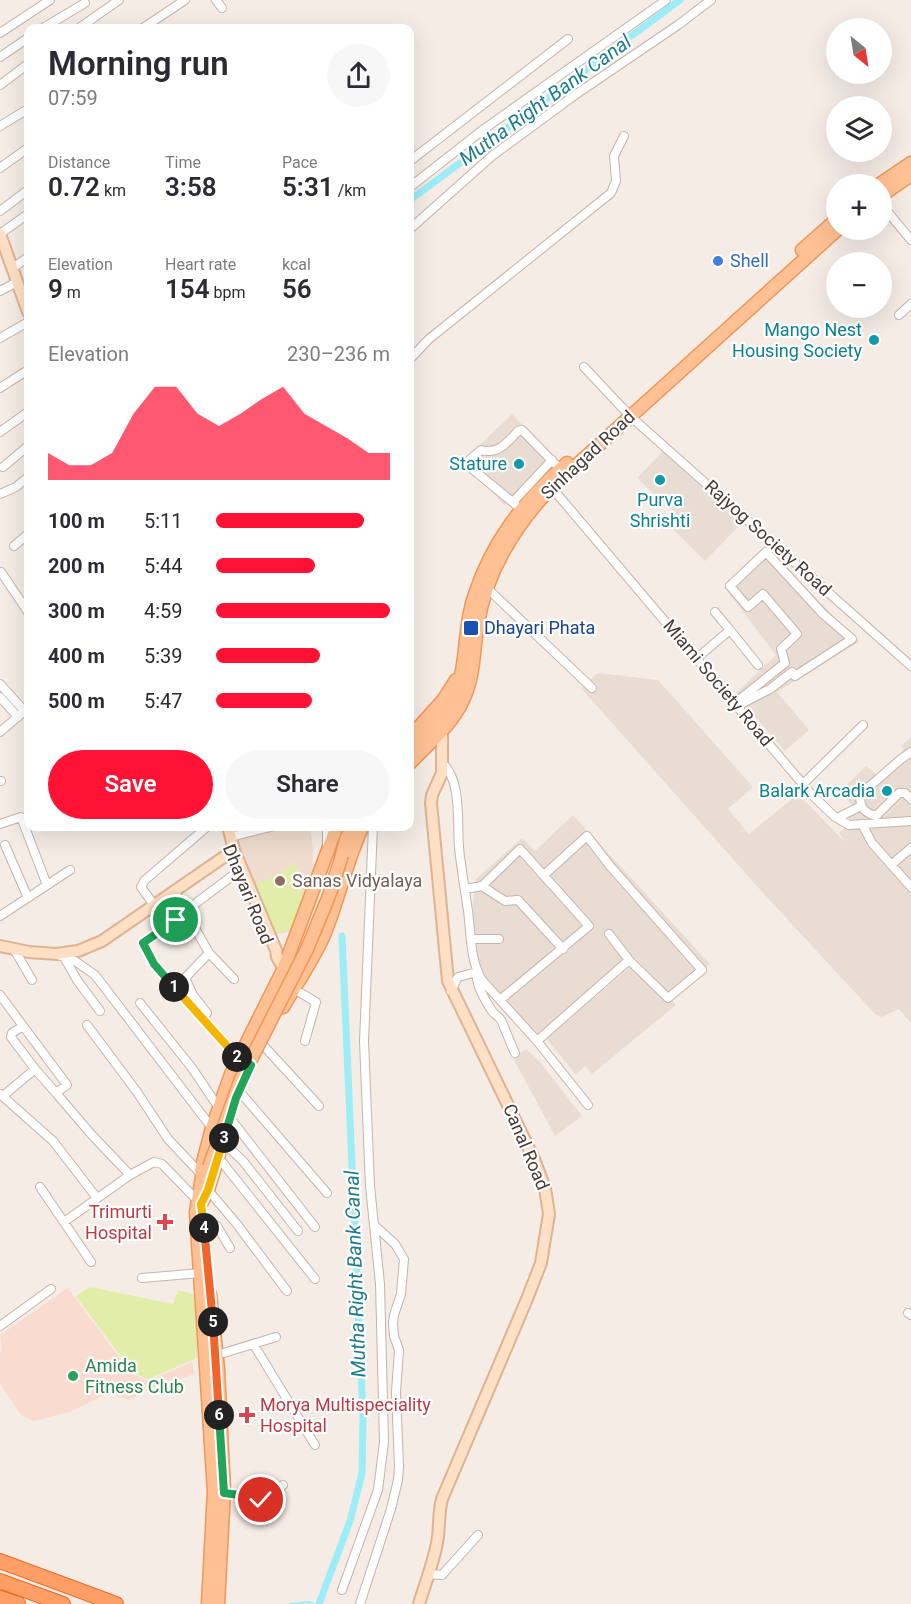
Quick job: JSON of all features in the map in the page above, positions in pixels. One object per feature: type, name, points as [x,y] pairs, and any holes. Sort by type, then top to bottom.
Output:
[{"type":"highway","points":[[0,1561],[89,1599],[116,1604]]},
{"type":"highway","points":[[6,1584],[63,1604]]},
{"type":"main road","points":[[892,176],[911,163]]},
{"type":"main road","points":[[892,188],[911,175]]},
{"type":"main road","name":"Sinhagad Road","points":[[431,741],[442,731],[459,708],[473,674],[477,625],[488,588],[506,547],[535,505],[627,413],[826,234]]},
{"type":"main road","name":"Sinhagad Road","points":[[463,665],[467,623],[474,596],[517,505],[556,465],[627,413]]},
{"type":"main road","points":[[414,733],[444,699],[463,665]]},
{"type":"main road","points":[[414,747],[446,713],[455,697],[463,665]]},
{"type":"main road","points":[[414,759],[431,741]]},
{"type":"main road","points":[[414,767],[426,754],[431,741]]},
{"type":"main road","points":[[208,1604],[214,1491],[197,1201],[240,1079],[307,950],[329,896],[337,831]]},
{"type":"main road","points":[[335,852],[343,831]]},
{"type":"main road","points":[[197,1201],[208,1190],[212,1128],[238,1059],[283,970],[318,878],[350,831]]},
{"type":"main road","points":[[208,1166],[223,1142],[239,1091],[251,1065],[324,935],[354,844],[360,831]]},
{"type":"main road","points":[[197,1201],[203,1218],[217,1355],[224,1493],[218,1604]]},
{"type":"street","points":[[0,33],[50,0]]},
{"type":"street","points":[[85,24],[119,0]]},
{"type":"street","points":[[148,24],[185,0]]},
{"type":"street","points":[[216,0],[222,8]]},
{"type":"street","points":[[414,184],[494,122],[666,0]]},
{"type":"street","points":[[414,226],[492,156],[711,0]]},
{"type":"street","points":[[50,24],[85,3]]},
{"type":"street","points":[[414,158],[568,39]]},
{"type":"street","points":[[0,57],[24,41]]},
{"type":"street","points":[[0,85],[24,67]]},
{"type":"street","points":[[0,126],[24,111]]},
{"type":"street","points":[[414,355],[445,326],[611,193],[616,181],[614,156],[624,136]]},
{"type":"street","points":[[0,168],[24,151]]},
{"type":"street","points":[[0,211],[24,193]]},
{"type":"street","points":[[24,217],[0,234],[3,254],[13,268],[24,295]]},
{"type":"street","points":[[892,217],[911,240]]},
{"type":"street","points":[[13,268],[24,260]]},
{"type":"street","points":[[0,291],[18,282]]},
{"type":"street","points":[[899,315],[911,304]]},
{"type":"street","points":[[0,338],[24,324]]},
{"type":"street","name":"Rajyog Society Road","points":[[584,367],[627,413],[911,666]]},
{"type":"street","points":[[0,388],[24,373]]},
{"type":"street","points":[[0,432],[24,415]]},
{"type":"street","points":[[517,505],[471,468],[468,461],[482,450],[501,448],[518,431],[522,430],[556,465]]},
{"type":"street","points":[[3,467],[24,449]]},
{"type":"street","points":[[0,494],[16,487],[24,480]]},
{"type":"street","name":"Miami Society Road","points":[[552,488],[803,784],[837,818]]},
{"type":"street","points":[[14,546],[24,537]]},
{"type":"street","points":[[766,552],[823,614],[852,639],[795,676],[792,672],[769,689],[736,704],[784,663],[781,649],[797,634],[763,594],[748,607],[730,586],[766,552]]},
{"type":"street","points":[[1,572],[24,606]]},
{"type":"street","points":[[488,588],[592,688]]},
{"type":"street","points":[[715,612],[759,665]]},
{"type":"street","points":[[697,658],[730,630]]},
{"type":"street","points":[[762,682],[769,689]]},
{"type":"street","points":[[0,684],[24,709]]},
{"type":"street","points":[[0,697],[18,717]]},
{"type":"street","points":[[0,732],[24,714]]},
{"type":"street","points":[[803,784],[863,725]]},
{"type":"street","name":"Canal Road","points":[[420,1604],[436,1547],[438,1514],[442,1499],[541,1263],[549,1214],[545,1188],[534,1160],[451,991],[445,968],[431,803],[432,795],[442,773],[442,731]]},
{"type":"street","points":[[861,806],[862,793],[911,752]]},
{"type":"street","points":[[442,759],[450,771],[456,794],[459,848],[476,976],[515,1053]]},
{"type":"street","points":[[861,806],[876,816],[899,793],[905,793],[911,799]]},
{"type":"street","points":[[837,818],[861,806]]},
{"type":"street","points":[[0,824],[21,817],[24,825]]},
{"type":"street","points":[[837,818],[849,825],[911,821]]},
{"type":"street","points":[[862,824],[872,843],[911,887]]},
{"type":"street","points":[[26,831],[47,885]]},
{"type":"street","points":[[154,905],[141,887],[145,880],[202,831]]},
{"type":"street","name":"Dhayari Road","points":[[227,831],[236,873],[261,933],[272,954],[277,957]]},
{"type":"street","points":[[329,831],[335,852]]},
{"type":"street","points":[[342,1590],[378,1490],[384,1442],[381,1329],[365,1089],[364,1041],[374,831]]},
{"type":"street","points":[[543,875],[587,836],[610,866],[702,970],[668,998],[629,960],[609,934]]},
{"type":"street","points":[[5,845],[28,898]]},
{"type":"street","points":[[891,865],[911,848]]},
{"type":"street","points":[[465,889],[482,886],[520,849],[589,927],[500,1000]]},
{"type":"street","points":[[60,956],[102,941],[231,852]]},
{"type":"street","name":"Dhayari Road","points":[[231,852],[283,970],[296,986]]},
{"type":"street","points":[[0,916],[70,870]]},
{"type":"street","points":[[236,873],[143,943],[154,964],[202,1019],[238,1059],[251,1065]]},
{"type":"street","points":[[482,886],[505,901],[518,900],[563,949]]},
{"type":"street","points":[[174,891],[209,953],[234,979]]},
{"type":"street","points":[[471,939],[499,939]]},
{"type":"street","points":[[0,946],[60,956],[75,961],[95,975],[212,1128]]},
{"type":"street","points":[[14,949],[32,980]]},
{"type":"street","points":[[202,1019],[207,1013],[193,995],[185,978],[209,953]]},
{"type":"street","points":[[60,956],[100,1011]]},
{"type":"street","points":[[537,1041],[629,960]]},
{"type":"street","points":[[451,991],[458,977],[477,972]]},
{"type":"street","points":[[477,972],[537,1041],[588,1105]]},
{"type":"street","points":[[296,986],[316,1002],[305,1041]]},
{"type":"street","points":[[0,995],[67,1085],[56,1093]]},
{"type":"street","points":[[140,1003],[192,1068],[219,1108]]},
{"type":"street","points":[[87,1025],[137,1092],[168,1139],[208,1166],[315,1279]]},
{"type":"street","points":[[23,1026],[12,1033],[11,1037],[35,1070],[130,1175]]},
{"type":"street","points":[[262,1044],[319,1107]]},
{"type":"street","points":[[35,1070],[1,1095],[53,1141],[97,1198]]},
{"type":"street","points":[[239,1091],[327,1193]]},
{"type":"street","points":[[230,1118],[315,1227]]},
{"type":"street","points":[[223,1142],[243,1161],[298,1231]]},
{"type":"street","points":[[64,1222],[130,1175],[158,1161],[197,1201]]},
{"type":"street","points":[[40,1187],[92,1262]]},
{"type":"street","points":[[208,1190],[287,1291]]},
{"type":"street","points":[[203,1218],[218,1226],[230,1248]]},
{"type":"street","points":[[360,1604],[391,1509],[399,1466],[396,1392],[399,1350],[394,1336],[393,1323],[401,1294],[404,1260],[395,1244],[374,1226]]},
{"type":"street","points":[[142,1278],[201,1273]]},
{"type":"street","points":[[0,1326],[51,1289]]},
{"type":"street","points":[[217,1355],[276,1337]]},
{"type":"street","points":[[254,1345],[315,1445]]},
{"type":"street","points":[[224,1493],[240,1495],[256,1501],[270,1496],[284,1485]]},
{"type":"street","points":[[428,1575],[442,1575],[478,1535]]},
{"type":"shaded area","name":"Stature","points":[[512,414],[554,458],[504,505],[463,461]]},
{"type":"shaded area","points":[[663,451],[741,524],[705,561],[669,525],[677,515],[637,478]]},
{"type":"shaded area","points":[[765,546],[859,642],[777,692],[809,730],[785,751],[735,694],[776,655],[724,587]]},
{"type":"shaded area","points":[[598,673],[658,680],[753,787],[728,809],[749,834],[798,794],[846,843],[839,833],[853,822],[843,812],[854,806],[839,793],[866,766],[878,776],[904,749],[901,746],[911,737],[911,1023],[899,1009],[882,1017],[875,1014],[764,894],[581,688]]},
{"type":"shaded area","points":[[573,815],[710,964],[671,997],[636,958],[538,1043],[481,975],[475,958],[473,902],[476,879],[522,838],[535,851]]},
{"type":"shaded area","name":"Sanas Vidyalaya","points":[[263,831],[311,831],[313,850],[312,878],[294,929],[285,933],[272,934],[250,884],[236,838]]},
{"type":"shaded area","points":[[637,961],[676,1005],[592,1074],[585,1066],[576,1075],[547,1039]]},
{"type":"shaded area","points":[[526,1049],[540,1062],[582,1116],[555,1136],[513,1058]]},
{"type":"shaded area","points":[[68,1288],[131,1374],[148,1381],[192,1362],[194,1374],[142,1392],[129,1400],[109,1393],[70,1412],[34,1421],[21,1415],[0,1383],[0,1352],[2,1350],[0,1335]]},
{"type":"green space","points":[[295,863],[303,895],[293,927],[284,932],[274,932],[252,884],[267,880]]},
{"type":"green space","points":[[90,1287],[173,1304],[178,1290],[197,1295],[197,1358],[148,1379],[133,1373],[76,1296]]},
{"type":"waterway","name":"Mutha Right Bank Canal","points":[[414,197],[680,0]]},
{"type":"waterway","name":"Mutha Right Bank Canal","points":[[319,1604],[350,1521],[362,1473],[363,1418],[342,936]]},
{"type":"waterway","points":[[290,1604],[309,1602],[313,1604]]},
{"type":"place","name":"Shell","points":[[718,261]]},
{"type":"place","name":"Mango Nest Housing Society","points":[[874,340]]},
{"type":"place","name":"Stature","points":[[519,464]]},
{"type":"place","name":"Purva Shrishti","points":[[660,480]]},
{"type":"place","name":"Dhayari Phata","points":[[471,628]]},
{"type":"place","name":"Balark Arcadia","points":[[887,791]]},
{"type":"place","name":"Sanas Vidyalaya","points":[[280,881]]},
{"type":"place","name":"Trimurti Hospital","points":[[165,1222]]},
{"type":"place","name":"Amida Fitness Club","points":[[73,1376]]},
{"type":"place","name":"Morya Multispeciality Hospital","points":[[247,1415]]},
{"type":"route","points":[[176,920],[143,943],[154,964],[202,1019],[238,1059],[251,1065],[236,1098],[208,1190],[201,1204],[217,1355],[224,1493],[240,1495],[256,1501],[261,1500]]}]
